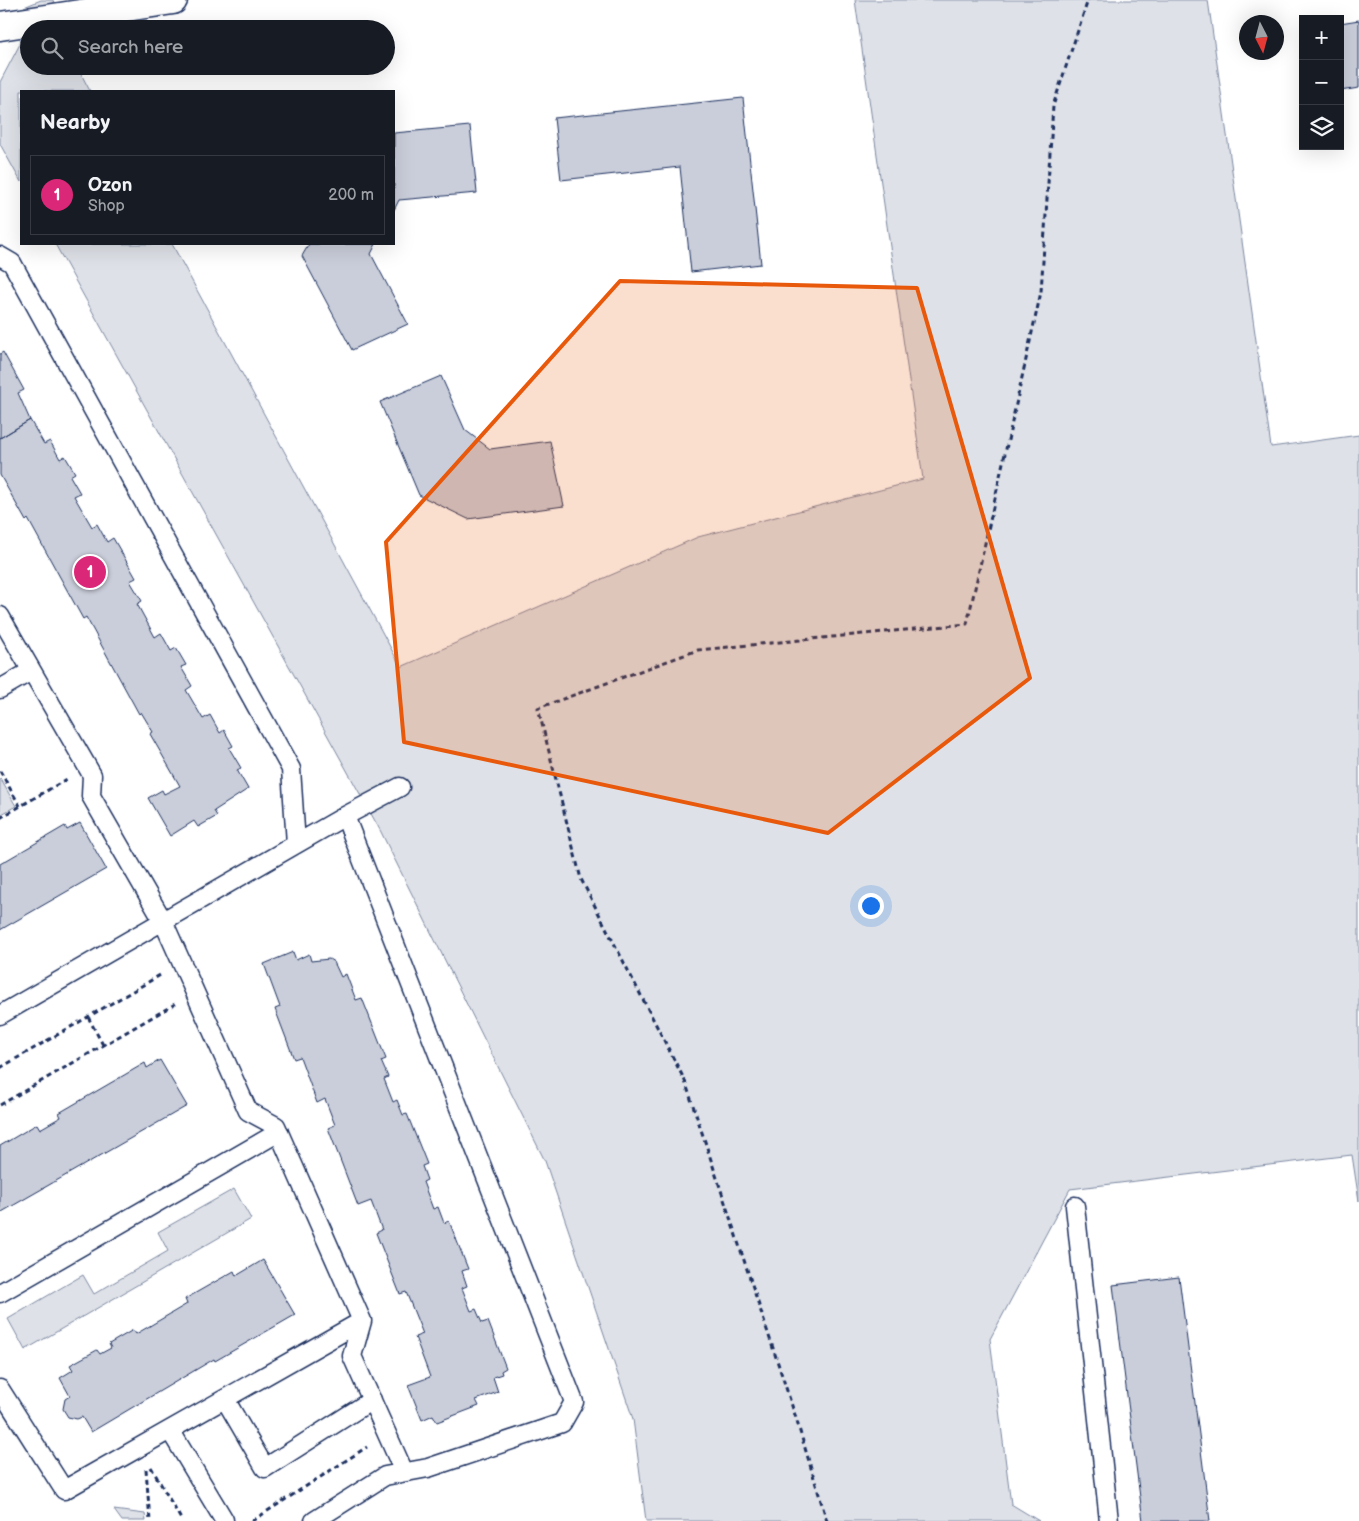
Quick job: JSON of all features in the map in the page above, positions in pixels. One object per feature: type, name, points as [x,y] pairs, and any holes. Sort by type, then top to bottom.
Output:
[{"type":"street","points":[[40,20],[173,0]]},
{"type":"street","points":[[0,26],[20,23]]},
{"type":"lane","points":[[0,256],[12,263],[291,768],[296,844]]},
{"type":"lane","points":[[0,616],[92,775],[91,796],[163,921],[248,1111],[276,1126],[279,1132],[362,1321],[352,1356],[404,1472]]},
{"type":"lane","points":[[0,689],[32,671]]},
{"type":"lane","points":[[0,1015],[345,816],[400,787]]},
{"type":"lane","points":[[314,1521],[385,1476],[428,1468],[562,1423],[574,1402],[345,816]]},
{"type":"lane","points":[[0,1293],[279,1132]]},
{"type":"lane","points":[[1075,1206],[1109,1521]]},
{"type":"lane","points":[[0,1389],[64,1490],[144,1451],[170,1430],[362,1321]]},
{"type":"lane","points":[[224,1399],[266,1468],[372,1400]]},
{"type":"lane","points":[[170,1430],[224,1520]]},
{"type":"path","points":[[827,1521],[792,1406],[685,1081],[581,879],[538,708],[698,650],[967,624],[1041,292],[1053,106],[1088,0]]},
{"type":"path","points":[[0,818],[87,768]]},
{"type":"path","points":[[0,771],[20,806]]},
{"type":"path","points":[[0,1068],[182,963]]},
{"type":"path","points":[[0,1105],[195,992]]},
{"type":"path","points":[[88,1017],[103,1045]]},
{"type":"path","points":[[252,1521],[387,1434]]},
{"type":"path","points":[[144,1451],[150,1521]]},
{"type":"path","points":[[144,1451],[182,1521]]},
{"type":"highlighted area","points":[[620,281],[917,288],[1030,678],[828,833],[404,742],[386,542]]},
{"type":"shaded area","points":[[41,0],[53,0],[59,20],[23,20],[24,7]]},
{"type":"shaded area","points":[[855,0],[1208,0],[1271,447],[1359,435],[1359,1201],[1352,1155],[1070,1189],[990,1339],[1011,1504],[1039,1521],[646,1521],[633,1419],[545,1161],[380,830],[56,245],[173,245],[401,667],[698,537],[923,479]]},
{"type":"shaded area","points":[[20,44],[20,75],[82,75],[89,90],[20,90],[20,180],[0,144],[0,82]]},
{"type":"shaded area","points":[[0,778],[16,806],[0,815]]},
{"type":"shaded area","points":[[234,1189],[251,1219],[25,1350],[8,1319],[83,1275],[94,1294],[168,1251],[158,1232]]},
{"type":"shaded area","points":[[114,1510],[145,1514],[146,1521],[122,1521]]},
{"type":"building","points":[[1359,20],[1359,88],[1344,90],[1344,60],[1344,22]]},
{"type":"building","points":[[743,98],[761,264],[691,272],[680,167],[561,180],[554,118]]},
{"type":"building","points":[[470,126],[477,193],[399,200],[395,208],[395,133]]},
{"type":"building","points":[[308,245],[376,245],[371,254],[408,324],[352,350],[302,256]]},
{"type":"building","points":[[3,352],[24,390],[18,393],[30,420],[0,438],[0,354]]},
{"type":"building","points":[[441,376],[465,430],[490,449],[550,441],[564,506],[468,519],[419,495],[380,402]]},
{"type":"building","points":[[30,420],[44,444],[50,441],[60,459],[65,456],[75,473],[70,476],[80,493],[74,496],[92,527],[97,524],[107,542],[113,538],[136,578],[130,581],[142,601],[137,604],[155,637],[161,633],[171,651],[176,648],[186,665],[181,667],[192,686],[186,690],[203,719],[210,715],[220,733],[224,730],[233,746],[229,748],[241,768],[237,770],[248,789],[214,811],[217,816],[198,827],[194,821],[170,836],[148,798],[162,790],[164,794],[180,786],[150,734],[153,732],[141,712],[139,714],[86,617],[83,619],[28,519],[26,521],[0,475],[0,438]]},
{"type":"building","points":[[80,823],[106,869],[0,930],[0,864],[65,826],[67,830]]},
{"type":"building","points":[[293,952],[296,960],[309,954],[311,961],[329,959],[334,962],[341,977],[346,974],[356,1000],[362,998],[386,1059],[381,1061],[388,1077],[384,1079],[393,1102],[397,1100],[403,1115],[407,1114],[427,1164],[422,1166],[427,1180],[423,1182],[433,1209],[438,1207],[444,1223],[449,1221],[468,1269],[462,1271],[467,1286],[462,1288],[471,1311],[476,1309],[482,1323],[488,1321],[506,1368],[501,1371],[502,1374],[493,1377],[498,1392],[476,1400],[479,1406],[437,1422],[433,1415],[422,1420],[408,1385],[430,1377],[415,1337],[423,1334],[406,1292],[400,1294],[376,1233],[382,1230],[371,1201],[358,1206],[328,1128],[335,1125],[325,1099],[317,1103],[300,1057],[294,1059],[275,1009],[280,1007],[264,964]]},
{"type":"building","points":[[160,1060],[187,1106],[0,1213],[0,1146],[37,1124],[40,1129],[61,1117],[59,1113],[145,1063],[147,1068]]},
{"type":"building","points":[[263,1260],[295,1315],[215,1361],[214,1359],[91,1432],[82,1417],[77,1419],[68,1417],[63,1409],[65,1399],[70,1396],[60,1378],[73,1370],[70,1365],[97,1350],[100,1354],[111,1348],[109,1344],[133,1330],[136,1334],[187,1304],[185,1299],[234,1271],[236,1276]]},
{"type":"building","points":[[1179,1277],[1210,1521],[1143,1521],[1113,1285]]},
{"type":"place","name":"Ozon","points":[[90,572]]}]
